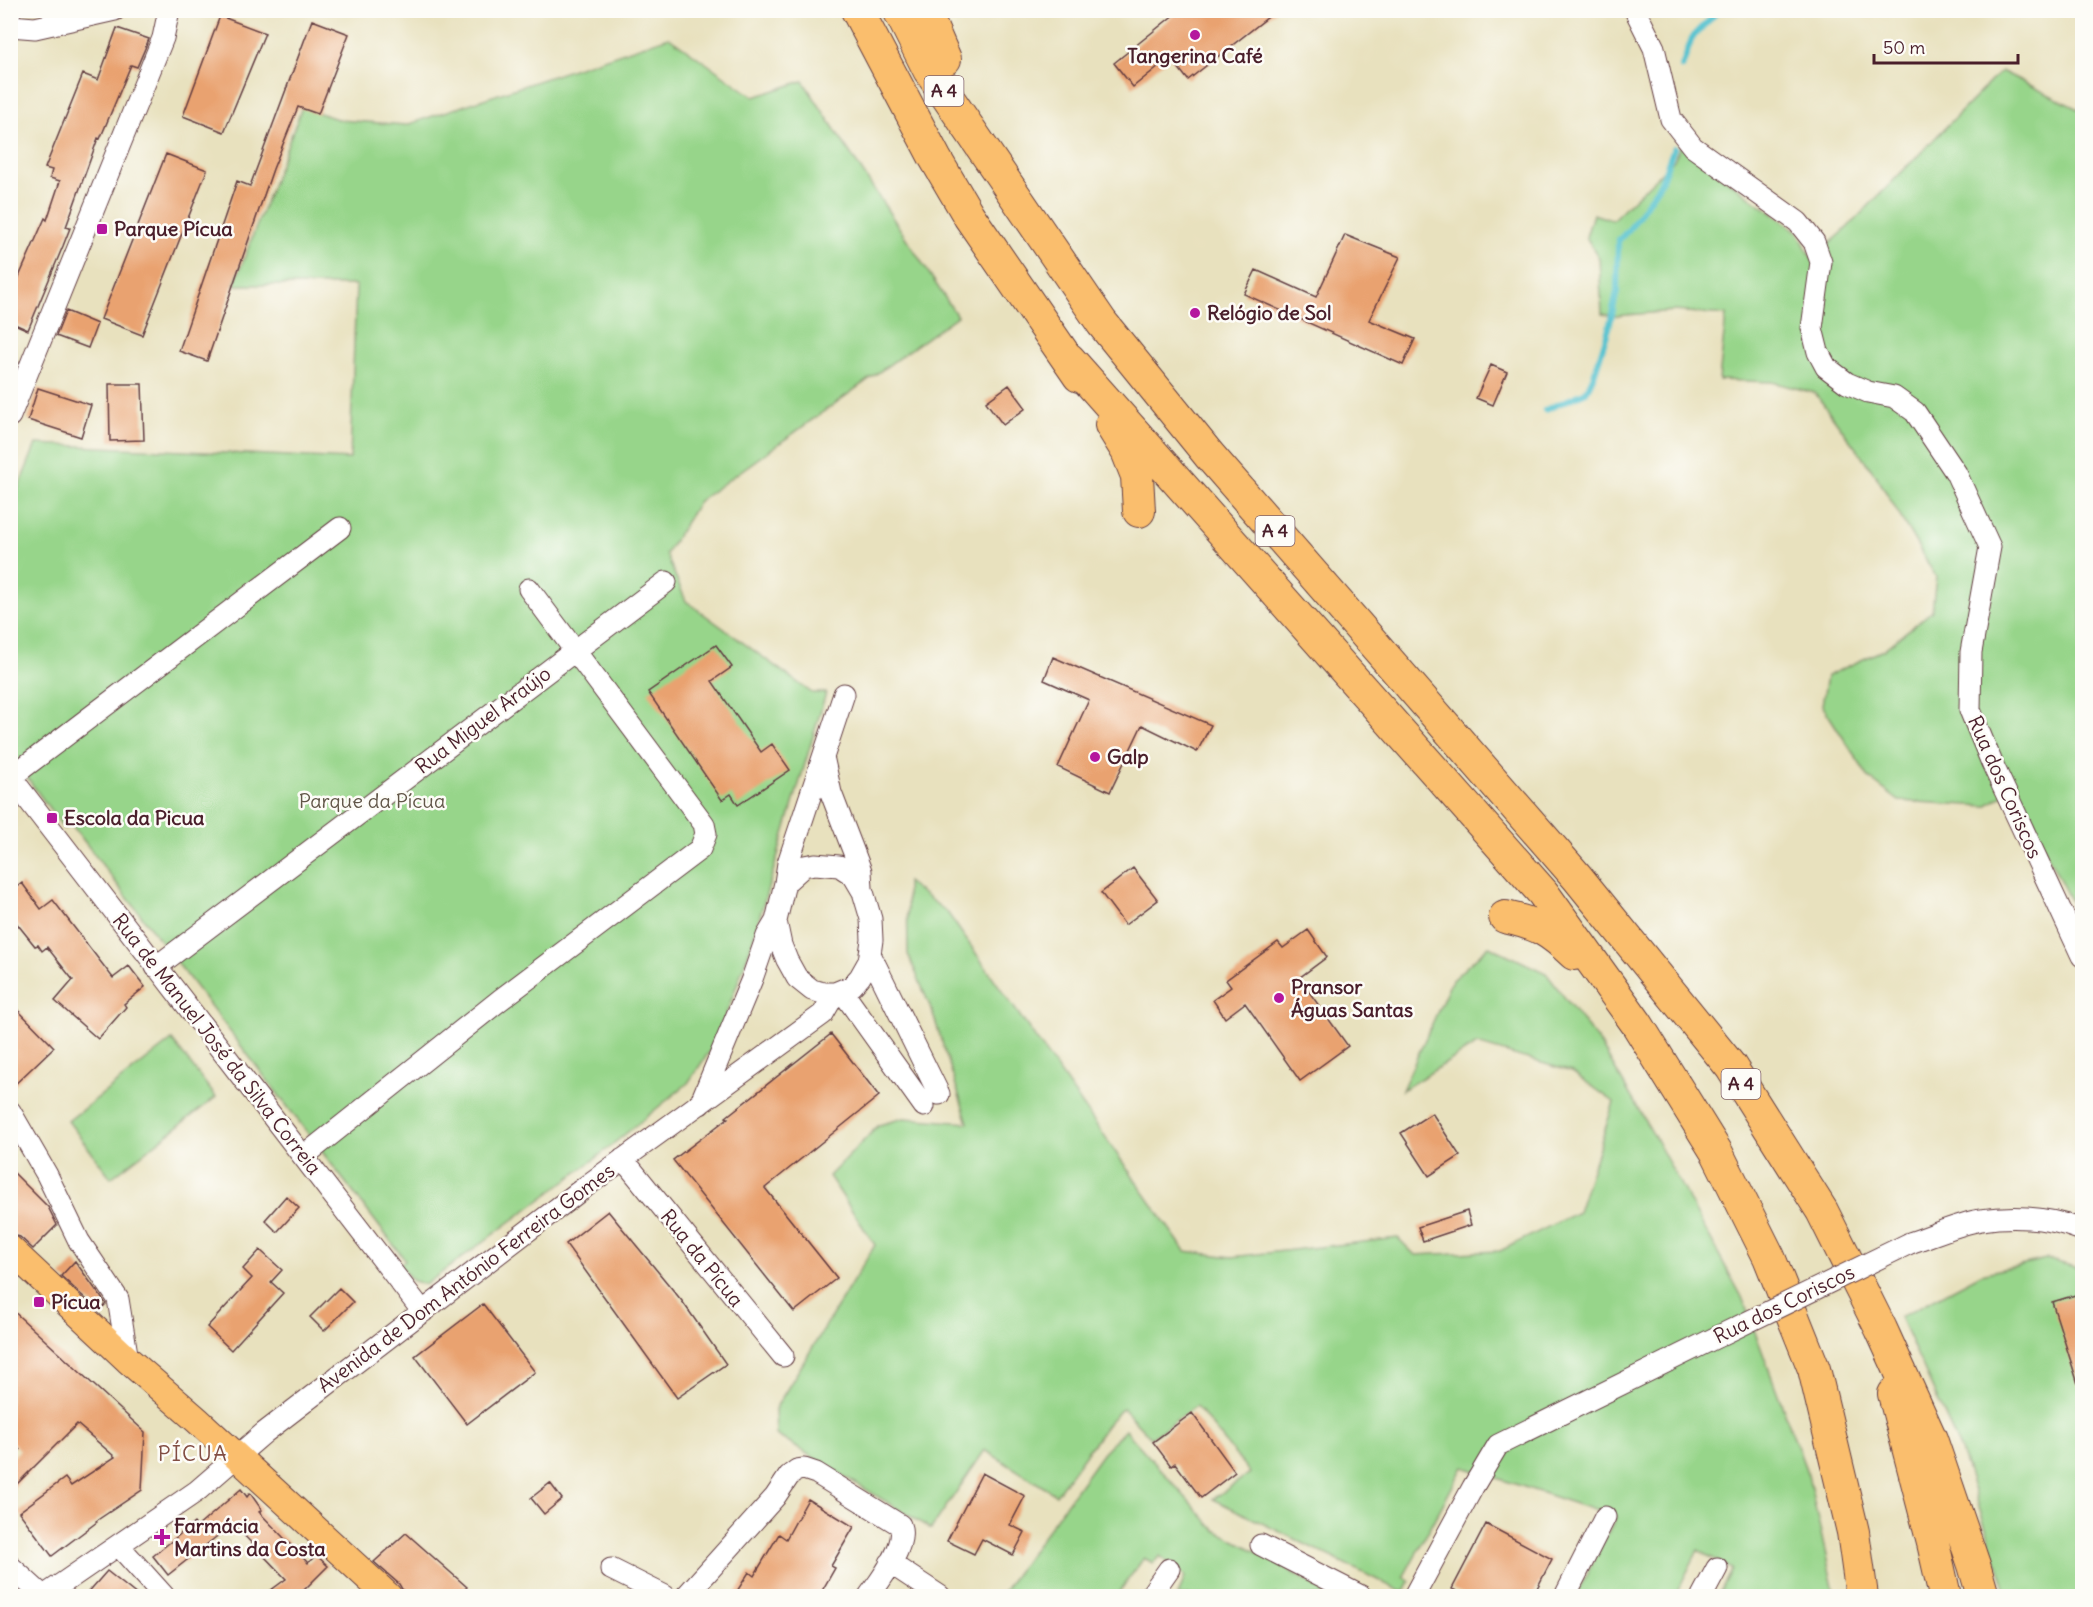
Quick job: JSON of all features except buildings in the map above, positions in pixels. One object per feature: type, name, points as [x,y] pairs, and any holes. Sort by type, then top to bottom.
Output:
[{"type":"highway","name":"A 4","points":[[857,10],[935,158],[969,216],[1069,359],[1543,893],[1637,1024],[1718,1153],[1769,1257],[1814,1369],[1853,1532],[1862,1596]]},
{"type":"highway","name":"A 4","points":[[899,10],[929,70],[1102,323],[1209,455],[1577,877],[1731,1067],[1821,1211],[1873,1312],[1931,1440],[1983,1596]]},
{"type":"highway","points":[[924,10],[995,167]]},
{"type":"highway","points":[[1069,359],[1127,451],[1137,476],[1139,511]]},
{"type":"highway","points":[[1505,917],[1529,922],[1554,934],[1576,956],[1616,1010],[1637,1024]]},
{"type":"highway","name":"A 4","points":[[1873,1312],[1945,1596]]},
{"type":"main road","points":[[10,1248],[128,1360],[388,1596]]},
{"type":"street","points":[[10,26],[36,28],[115,10]]},
{"type":"street","points":[[10,416],[163,38],[169,10]]},
{"type":"street","name":"Rua dos Coriscos","points":[[1635,10],[1654,48],[1671,119],[1693,147],[1798,222],[1814,242],[1821,262],[1812,328],[1818,352],[1826,367],[1847,383],[1868,392],[1894,397],[1915,412],[1956,473],[1990,547],[1971,652],[1970,710],[1992,763],[2082,956]]},
{"type":"street","points":[[11,777],[340,528]]},
{"type":"street","name":"Rua Miguel Araújo","points":[[156,967],[666,582]]},
{"type":"street","points":[[304,1156],[500,1000],[700,849],[706,834],[704,824],[529,590]]},
{"type":"street","name":"Avenida de Dom António Ferreira Gomes","points":[[699,1105],[752,979],[767,936],[776,921],[788,863],[844,694]]},
{"type":"street","name":"Avenida de Dom António Ferreira Gomes","points":[[776,921],[787,960],[797,978],[812,990],[823,993],[839,992],[852,986],[869,961],[871,919],[863,892],[861,871],[831,793],[824,759]]},
{"type":"street","name":"Rua de Manuel José da Silva Correia","points":[[11,777],[423,1312]]},
{"type":"street","name":"Avenida de Dom António Ferreira Gomes","points":[[785,884],[804,866],[826,864],[839,866],[853,875],[863,892]]},
{"type":"street","points":[[839,992],[932,1100],[870,954]]},
{"type":"street","name":"Avenida de Dom António Ferreira Gomes","points":[[44,1596],[197,1491],[236,1456],[622,1159],[775,1051],[792,1035],[823,1014],[839,992]]},
{"type":"street","points":[[10,1111],[47,1175],[79,1241],[118,1299],[128,1360]]},
{"type":"street","name":"Rua da Pícua","points":[[622,1159],[783,1356]]},
{"type":"street","name":"Rua dos Coriscos","points":[[1414,1596],[1498,1444],[1910,1244],[1980,1220],[2021,1218],[2062,1222],[2082,1230]]},
{"type":"street","points":[[686,1596],[775,1497],[789,1476],[797,1470],[804,1469],[816,1473],[900,1525],[902,1530],[900,1546],[869,1596]]},
{"type":"street","points":[[1565,1596],[1605,1517]]},
{"type":"street","points":[[1261,1545],[1361,1596]]},
{"type":"street","points":[[119,1546],[163,1595]]},
{"type":"street","points":[[890,1563],[940,1596]]},
{"type":"street","points":[[10,1566],[44,1596]]},
{"type":"street","points":[[1702,1596],[1717,1568]]},
{"type":"street","points":[[611,1569],[665,1596]]},
{"type":"street","points":[[1150,1596],[1169,1569]]},
{"type":"green space","name":"Parque da Pícua","points":[[669,37],[754,97],[803,81],[957,316],[699,501],[666,554],[686,601],[812,693],[826,693],[750,949],[716,1042],[688,1083],[591,1162],[425,1285],[412,1280],[399,1265],[405,1260],[71,824],[64,829],[11,755],[10,509],[36,444],[350,459],[356,285],[234,285],[302,107],[340,120],[406,125]]},
{"type":"green space","points":[[2001,71],[2082,111],[2082,924],[2014,788],[1986,806],[1899,801],[1869,778],[1822,705],[1827,676],[1883,650],[1932,611],[1936,577],[1877,477],[1815,393],[1772,382],[1719,380],[1726,315],[1674,311],[1616,316],[1602,314],[1599,258],[1586,237],[1593,214],[1612,220],[1674,160],[1680,146],[1798,232],[1812,259],[1843,232]]},
{"type":"green space","points":[[907,882],[947,912],[1185,1251],[1232,1257],[1398,1238],[1415,1255],[1500,1251],[1578,1212],[1614,1102],[1572,1072],[1477,1044],[1402,1090],[1452,980],[1489,946],[1546,973],[1601,1045],[1653,1134],[1742,1297],[1808,1475],[1835,1596],[1718,1596],[1732,1569],[1698,1550],[1675,1596],[1576,1596],[1616,1517],[1463,1467],[1404,1576],[1410,1581],[1404,1593],[1213,1499],[1250,1473],[1196,1406],[1151,1438],[1123,1408],[1109,1422],[1056,1495],[985,1450],[931,1529],[776,1435],[775,1409],[875,1245],[829,1176],[879,1125],[904,1118],[968,1123],[932,1011],[908,954]]},
{"type":"green space","points":[[172,1040],[216,1097],[111,1178],[68,1121]]},
{"type":"green space","points":[[2046,1259],[2082,1269],[2082,1596],[2008,1596],[1961,1451],[1900,1317],[1981,1274]]},
{"type":"green space","points":[[1125,1430],[1215,1530],[1265,1556],[1331,1596],[1178,1596],[1185,1576],[1160,1556],[1153,1563],[1144,1558],[1116,1596],[1000,1596],[1102,1454]]},
{"type":"waterway","points":[[1682,67],[1692,38],[1719,10]]},
{"type":"waterway","points":[[1545,410],[1586,392],[1609,328],[1617,291],[1618,241],[1631,227],[1661,182],[1674,148]]},
{"type":"place","name":"Tangerina Café","points":[[1195,35]]},
{"type":"place","name":"Parque Pícua","points":[[102,229]]},
{"type":"place","name":"Relógio de Sol","points":[[1195,313]]},
{"type":"place","name":"Galp","points":[[1095,757]]},
{"type":"place","name":"Escola da Picua","points":[[52,818]]},
{"type":"place","name":"Pransor Águas Santas","points":[[1279,998]]},
{"type":"place","name":"Pícua","points":[[39,1302]]},
{"type":"place","name":"Farmácia Martins da Costa","points":[[162,1537]]},
{"type":"district","name":"PÍCUA","points":[[193,1454]]}]
